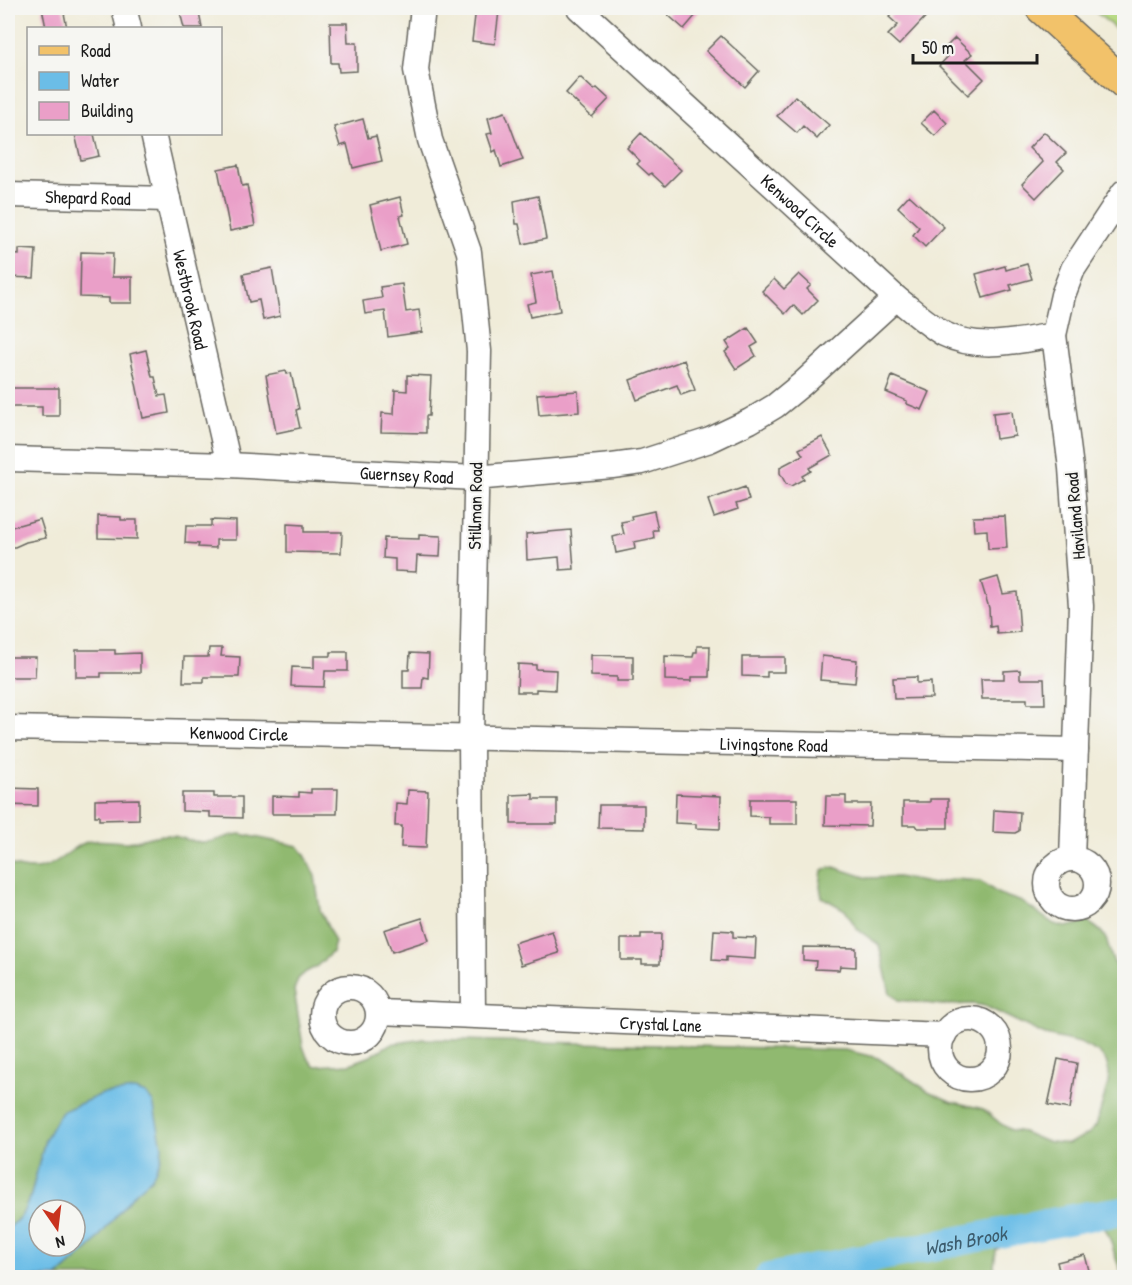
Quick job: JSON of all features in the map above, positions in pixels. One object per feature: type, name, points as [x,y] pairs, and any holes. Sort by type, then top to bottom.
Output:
[{"type":"main road","points":[[1041,8],[1125,83]]},
{"type":"street","points":[[124,8],[129,27]]},
{"type":"street","name":"Stillman Road","points":[[423,8],[416,70],[430,140],[469,252],[479,351],[471,737],[473,1014]]},
{"type":"street","name":"Kenwood Circle","points":[[579,8],[896,298],[933,327],[957,339],[972,343],[1054,335]]},
{"type":"street","name":"Westbrook Road","points":[[153,135],[230,465]]},
{"type":"street","name":"Haviland Road","points":[[1072,859],[1081,606],[1071,468],[1054,335],[1073,269],[1125,192]]},
{"type":"street","name":"Shepard Road","points":[[8,195],[168,199]]},
{"type":"street","name":"Guernsey Road","points":[[8,459],[230,465],[476,478],[632,463],[676,452],[710,440],[775,406],[896,298]]},
{"type":"street","name":"Kenwood Circle","points":[[8,728],[471,737]]},
{"type":"street","name":"Livingstone Road","points":[[471,737],[1076,750]]},
{"type":"street","name":"Crystal Lane","points":[[379,1012],[473,1014],[944,1035]]},
{"type":"green space","points":[[1091,8],[1124,8],[1124,36]]},
{"type":"green space","points":[[240,834],[298,846],[315,876],[320,910],[335,942],[332,952],[298,979],[294,990],[303,1046],[314,1066],[350,1064],[371,1056],[390,1044],[424,1039],[845,1050],[878,1058],[928,1091],[950,1101],[983,1109],[1011,1130],[1023,1132],[1044,1141],[1068,1144],[1088,1134],[1096,1126],[1109,1072],[1106,1061],[1099,1053],[1080,1043],[1045,1035],[985,1006],[942,1005],[898,1000],[890,993],[879,945],[857,929],[845,910],[822,897],[820,887],[822,870],[834,867],[868,878],[898,877],[933,884],[955,879],[980,881],[999,894],[1022,902],[1054,924],[1066,927],[1088,922],[1103,934],[1113,961],[1124,972],[1124,1275],[1104,1227],[1092,1226],[1070,1232],[1046,1234],[1001,1247],[996,1250],[994,1266],[997,1277],[57,1277],[79,1258],[87,1258],[87,1251],[134,1193],[151,1179],[45,1140],[31,1195],[27,1198],[22,1215],[8,1229],[8,864],[26,869],[41,868],[55,862],[85,842],[91,841],[127,842],[168,835],[204,842]]},
{"type":"water","points":[[135,1090],[146,1094],[153,1102],[162,1146],[161,1158],[151,1179],[134,1194],[87,1251],[87,1198],[30,1198],[45,1140],[63,1111],[102,1094]]},
{"type":"water","points":[[27,1204],[27,1258],[79,1258],[57,1277],[8,1277],[8,1229],[22,1215]]},
{"type":"building","points":[[42,8],[63,8],[67,27],[46,27]]},
{"type":"building","points":[[179,8],[198,8],[202,27],[184,27]]},
{"type":"building","points":[[476,8],[499,11],[495,44],[472,41]]},
{"type":"building","points":[[675,8],[702,8],[684,29],[668,15]]},
{"type":"building","points":[[898,8],[934,8],[899,45],[888,35],[898,25],[889,17]]},
{"type":"building","points":[[330,23],[347,23],[348,43],[357,43],[357,71],[339,72],[338,63],[331,63]]},
{"type":"building","points":[[721,36],[759,71],[745,87],[706,51]]},
{"type":"building","points":[[955,38],[972,54],[965,60],[984,79],[968,95],[939,66],[952,52],[946,47]]},
{"type":"building","points":[[580,77],[594,90],[597,88],[609,99],[592,117],[566,93]]},
{"type":"building","points":[[795,96],[829,125],[817,139],[803,126],[797,133],[777,116]]},
{"type":"building","points":[[934,110],[947,123],[935,136],[921,123]]},
{"type":"building","points":[[505,112],[523,160],[501,167],[496,150],[493,152],[487,134],[492,133],[488,118]]},
{"type":"building","points":[[363,119],[368,138],[376,136],[382,161],[353,168],[347,144],[340,146],[334,127]]},
{"type":"building","points":[[1044,132],[1066,153],[1057,162],[1064,169],[1036,198],[1022,184],[1043,162],[1029,148]]},
{"type":"building","points":[[641,133],[681,170],[665,186],[637,164],[640,161],[627,148]]},
{"type":"building","points":[[75,135],[94,135],[99,156],[81,160]]},
{"type":"building","points":[[238,165],[242,186],[247,185],[255,226],[230,231],[218,169]]},
{"type":"building","points":[[909,195],[944,227],[925,247],[913,235],[919,227],[898,207]]},
{"type":"building","points":[[538,196],[546,239],[523,244],[519,224],[516,224],[514,201]]},
{"type":"building","points":[[400,197],[404,215],[400,216],[407,244],[381,251],[370,205]]},
{"type":"building","points":[[19,249],[36,250],[34,278],[8,277],[8,254],[19,255]]},
{"type":"building","points":[[81,252],[113,253],[112,277],[132,277],[132,303],[109,303],[109,298],[80,297]]},
{"type":"building","points":[[1027,264],[1032,279],[1010,285],[1012,290],[983,298],[976,274],[1005,266],[1006,270]]},
{"type":"building","points":[[272,268],[280,316],[263,320],[259,300],[249,302],[243,274]]},
{"type":"building","points":[[553,271],[560,311],[530,317],[527,304],[536,302],[531,275]]},
{"type":"building","points":[[799,274],[811,285],[807,289],[818,300],[803,315],[793,305],[785,314],[762,291],[774,279],[784,289]]},
{"type":"building","points":[[402,284],[406,312],[419,310],[422,332],[388,337],[385,311],[365,314],[363,301],[382,298],[380,287]]},
{"type":"building","points":[[748,328],[758,343],[751,347],[756,356],[736,369],[725,352],[730,348],[726,342]]},
{"type":"building","points":[[146,350],[152,377],[155,377],[159,396],[166,395],[169,413],[143,418],[130,354]]},
{"type":"building","points":[[684,360],[695,390],[681,395],[677,385],[637,400],[630,380]]},
{"type":"building","points":[[286,371],[287,374],[291,373],[299,409],[296,410],[300,428],[276,433],[266,375]]},
{"type":"building","points":[[407,375],[431,376],[426,433],[381,432],[382,413],[394,414],[395,390],[407,391]]},
{"type":"building","points":[[892,376],[930,392],[922,410],[886,392]]},
{"type":"building","points":[[8,388],[59,388],[59,416],[42,416],[42,407],[8,407]]},
{"type":"building","points":[[578,391],[579,412],[539,415],[537,394]]},
{"type":"building","points":[[1012,411],[1015,436],[996,439],[993,413]]},
{"type":"building","points":[[822,437],[832,455],[809,468],[811,471],[802,476],[804,479],[791,486],[786,484],[780,473],[780,467],[803,455],[799,449]]},
{"type":"building","points":[[745,487],[749,500],[736,504],[738,509],[714,517],[708,500]]},
{"type":"building","points":[[654,511],[658,530],[653,530],[654,538],[634,542],[635,549],[616,553],[613,537],[624,534],[621,522],[632,520],[631,516]]},
{"type":"building","points":[[98,516],[137,520],[137,539],[98,538]]},
{"type":"building","points":[[1005,516],[1007,548],[988,549],[987,530],[974,531],[973,517]]},
{"type":"building","points":[[40,519],[46,538],[8,547],[8,528]]},
{"type":"building","points":[[211,520],[236,521],[236,540],[216,540],[216,548],[198,547],[199,544],[185,543],[186,526],[211,526]]},
{"type":"building","points":[[287,524],[304,525],[304,532],[342,532],[341,553],[287,552]]},
{"type":"building","points":[[571,530],[574,569],[560,570],[559,557],[527,560],[526,534]]},
{"type":"building","points":[[419,535],[441,536],[440,557],[417,556],[416,572],[395,571],[395,559],[383,558],[384,538],[419,539]]},
{"type":"building","points":[[998,577],[1003,594],[1017,592],[1020,632],[997,634],[996,626],[990,627],[989,608],[981,582]]},
{"type":"building","points":[[697,646],[710,646],[709,677],[692,677],[692,681],[665,680],[665,656],[693,657],[694,652],[697,652]]},
{"type":"building","points":[[209,648],[222,648],[221,656],[240,657],[239,677],[204,677],[204,682],[183,682],[184,657],[208,657]]},
{"type":"building","points":[[76,650],[115,650],[115,654],[140,653],[140,673],[101,673],[101,677],[76,677]]},
{"type":"building","points":[[331,652],[348,652],[348,671],[325,671],[324,687],[291,686],[292,667],[314,668],[314,656],[331,656]]},
{"type":"building","points":[[410,653],[429,654],[428,678],[423,677],[422,688],[403,688],[403,670],[409,670]]},
{"type":"building","points":[[591,655],[633,656],[633,681],[617,681],[617,677],[591,676]]},
{"type":"building","points":[[822,656],[857,660],[855,683],[820,680]]},
{"type":"building","points":[[8,657],[36,657],[35,677],[8,677]]},
{"type":"building","points":[[742,657],[785,657],[785,672],[767,672],[767,677],[742,676]]},
{"type":"building","points":[[518,664],[536,665],[536,669],[556,670],[555,690],[536,689],[536,692],[517,692]]},
{"type":"building","points":[[1020,670],[1020,679],[1044,679],[1045,704],[1027,704],[1027,699],[982,699],[981,679],[1004,679],[1004,671]]},
{"type":"building","points":[[917,677],[917,683],[931,682],[932,698],[894,699],[893,678]]},
{"type":"building","points":[[8,788],[38,789],[38,806],[8,805]]},
{"type":"building","points":[[311,789],[338,789],[337,814],[272,814],[272,796],[299,797],[299,792],[311,793]]},
{"type":"building","points":[[408,790],[428,791],[426,848],[401,847],[402,826],[395,826],[396,803],[407,804]]},
{"type":"building","points":[[182,793],[214,793],[214,797],[242,797],[242,818],[210,817],[210,812],[182,811]]},
{"type":"building","points":[[533,794],[533,799],[557,799],[557,824],[511,824],[511,795]]},
{"type":"building","points":[[676,794],[721,796],[720,829],[696,828],[696,824],[675,823]]},
{"type":"building","points":[[826,796],[846,796],[846,804],[871,804],[870,826],[825,825]]},
{"type":"building","points":[[139,799],[139,819],[99,820],[99,816],[95,816],[95,800]]},
{"type":"building","points":[[750,799],[797,799],[797,824],[769,824],[769,817],[750,816]]},
{"type":"building","points":[[930,799],[948,799],[948,828],[918,828],[916,825],[903,825],[903,802],[930,802]]},
{"type":"building","points":[[599,805],[644,805],[644,829],[598,828]]},
{"type":"building","points":[[994,810],[1020,812],[1019,831],[1015,833],[993,832]]},
{"type":"building","points":[[422,918],[429,940],[392,952],[384,930]]},
{"type":"building","points":[[714,930],[733,931],[733,937],[756,938],[755,959],[726,957],[726,961],[712,960]]},
{"type":"building","points":[[552,931],[559,953],[521,965],[514,943]]},
{"type":"building","points":[[641,934],[661,934],[660,964],[642,964],[642,960],[621,960],[621,939],[641,939]]},
{"type":"building","points":[[803,947],[856,948],[856,967],[840,966],[839,970],[815,969],[816,961],[803,960]]},
{"type":"building","points":[[1058,1059],[1077,1063],[1070,1109],[1048,1105]]},
{"type":"building","points":[[1085,1255],[1091,1278],[1061,1278],[1057,1262]]},
{"type":"waterway","name":"Wash Brook","points":[[769,1278],[1124,1211]]}]
